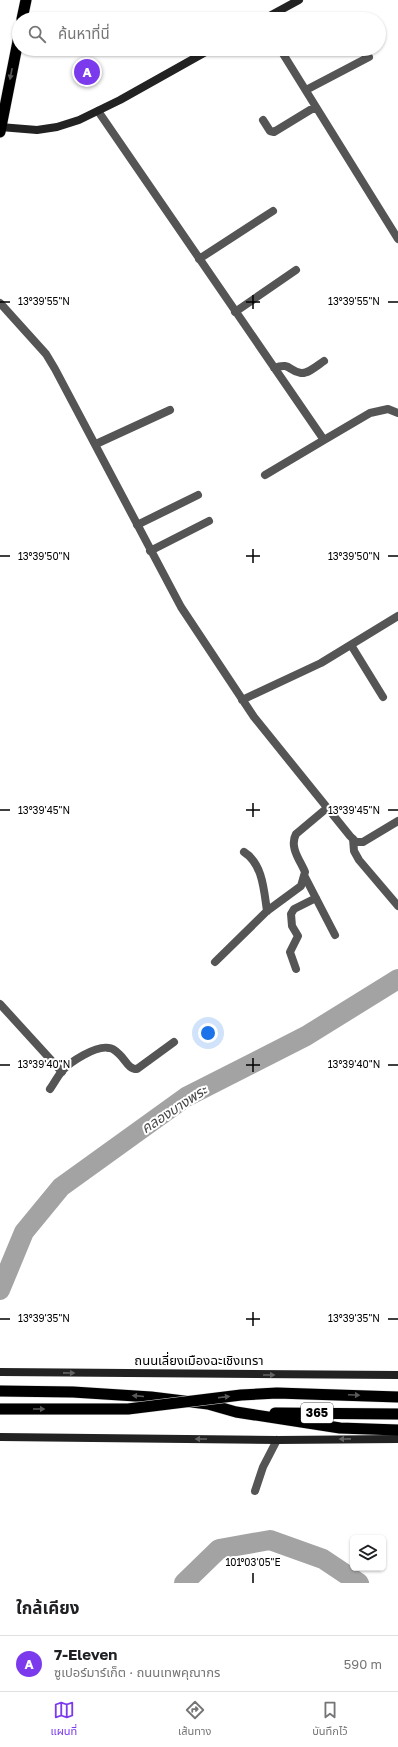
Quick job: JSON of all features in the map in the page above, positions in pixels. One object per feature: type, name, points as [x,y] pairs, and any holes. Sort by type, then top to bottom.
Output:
[{"type":"highway","points":[[23,12],[26,0]]},
{"type":"highway","points":[[0,129],[15,56]]},
{"type":"highway","points":[[0,1391],[113,1394],[201,1403],[236,1412],[340,1428],[398,1430]]},
{"type":"highway","points":[[0,1409],[128,1409],[241,1395],[276,1393],[398,1397]]},
{"type":"highway","name":"365","points":[[236,1412],[398,1414]]},
{"type":"main road","points":[[277,12],[299,0]]},
{"type":"main road","points":[[0,129],[37,130],[56,127],[79,120],[198,56]]},
{"type":"main road","name":"ถนนเลี่ยงเมืองฉะเชิงเทรา","points":[[0,1372],[398,1375]]},
{"type":"main road","name":"365","points":[[0,1437],[277,1440],[398,1439]]},
{"type":"street","points":[[284,56],[398,239]]},
{"type":"street","points":[[306,90],[370,57]]},
{"type":"street","points":[[263,120],[270,131],[274,132],[315,107]]},
{"type":"street","points":[[98,111],[324,440]]},
{"type":"street","points":[[199,259],[273,211]]},
{"type":"street","points":[[235,312],[296,270]]},
{"type":"street","points":[[0,303],[46,354],[96,444],[136,525],[181,607],[254,717],[356,842],[363,842],[398,821]]},
{"type":"street","points":[[274,368],[282,365],[288,366],[301,373],[307,372],[324,361]]},
{"type":"street","points":[[265,475],[370,413],[388,409],[398,413]]},
{"type":"street","points":[[96,444],[170,410]]},
{"type":"street","points":[[136,525],[198,495]]},
{"type":"street","points":[[150,551],[209,521]]},
{"type":"street","points":[[242,700],[321,663],[398,616]]},
{"type":"street","points":[[351,645],[383,697]]},
{"type":"street","points":[[327,808],[296,834],[293,840],[294,847],[305,872],[305,877],[334,935]]},
{"type":"street","points":[[353,839],[354,851],[359,860],[398,906]]},
{"type":"street","points":[[244,852],[252,857],[256,863],[264,890],[267,911]]},
{"type":"street","points":[[215,962],[267,911],[301,886],[305,877]]},
{"type":"street","points":[[296,969],[290,952],[298,936],[292,926],[290,914],[294,909],[316,898]]},
{"type":"street","points":[[0,1004],[62,1072]]},
{"type":"street","points":[[50,1089],[62,1072],[80,1056],[108,1047],[120,1054],[129,1067],[137,1069],[174,1042]]},
{"type":"street","points":[[255,1491],[263,1467],[277,1440]]},
{"type":"waterway","name":"คลองบางพระ","points":[[0,1290],[24,1232],[61,1187],[186,1097],[306,1036],[398,979]]},
{"type":"waterway","name":"คลองบางพระ","points":[[184,1583],[219,1549],[270,1540],[323,1559],[359,1583]]},
{"type":"place","name":"7-Eleven","points":[[87,72]]}]
